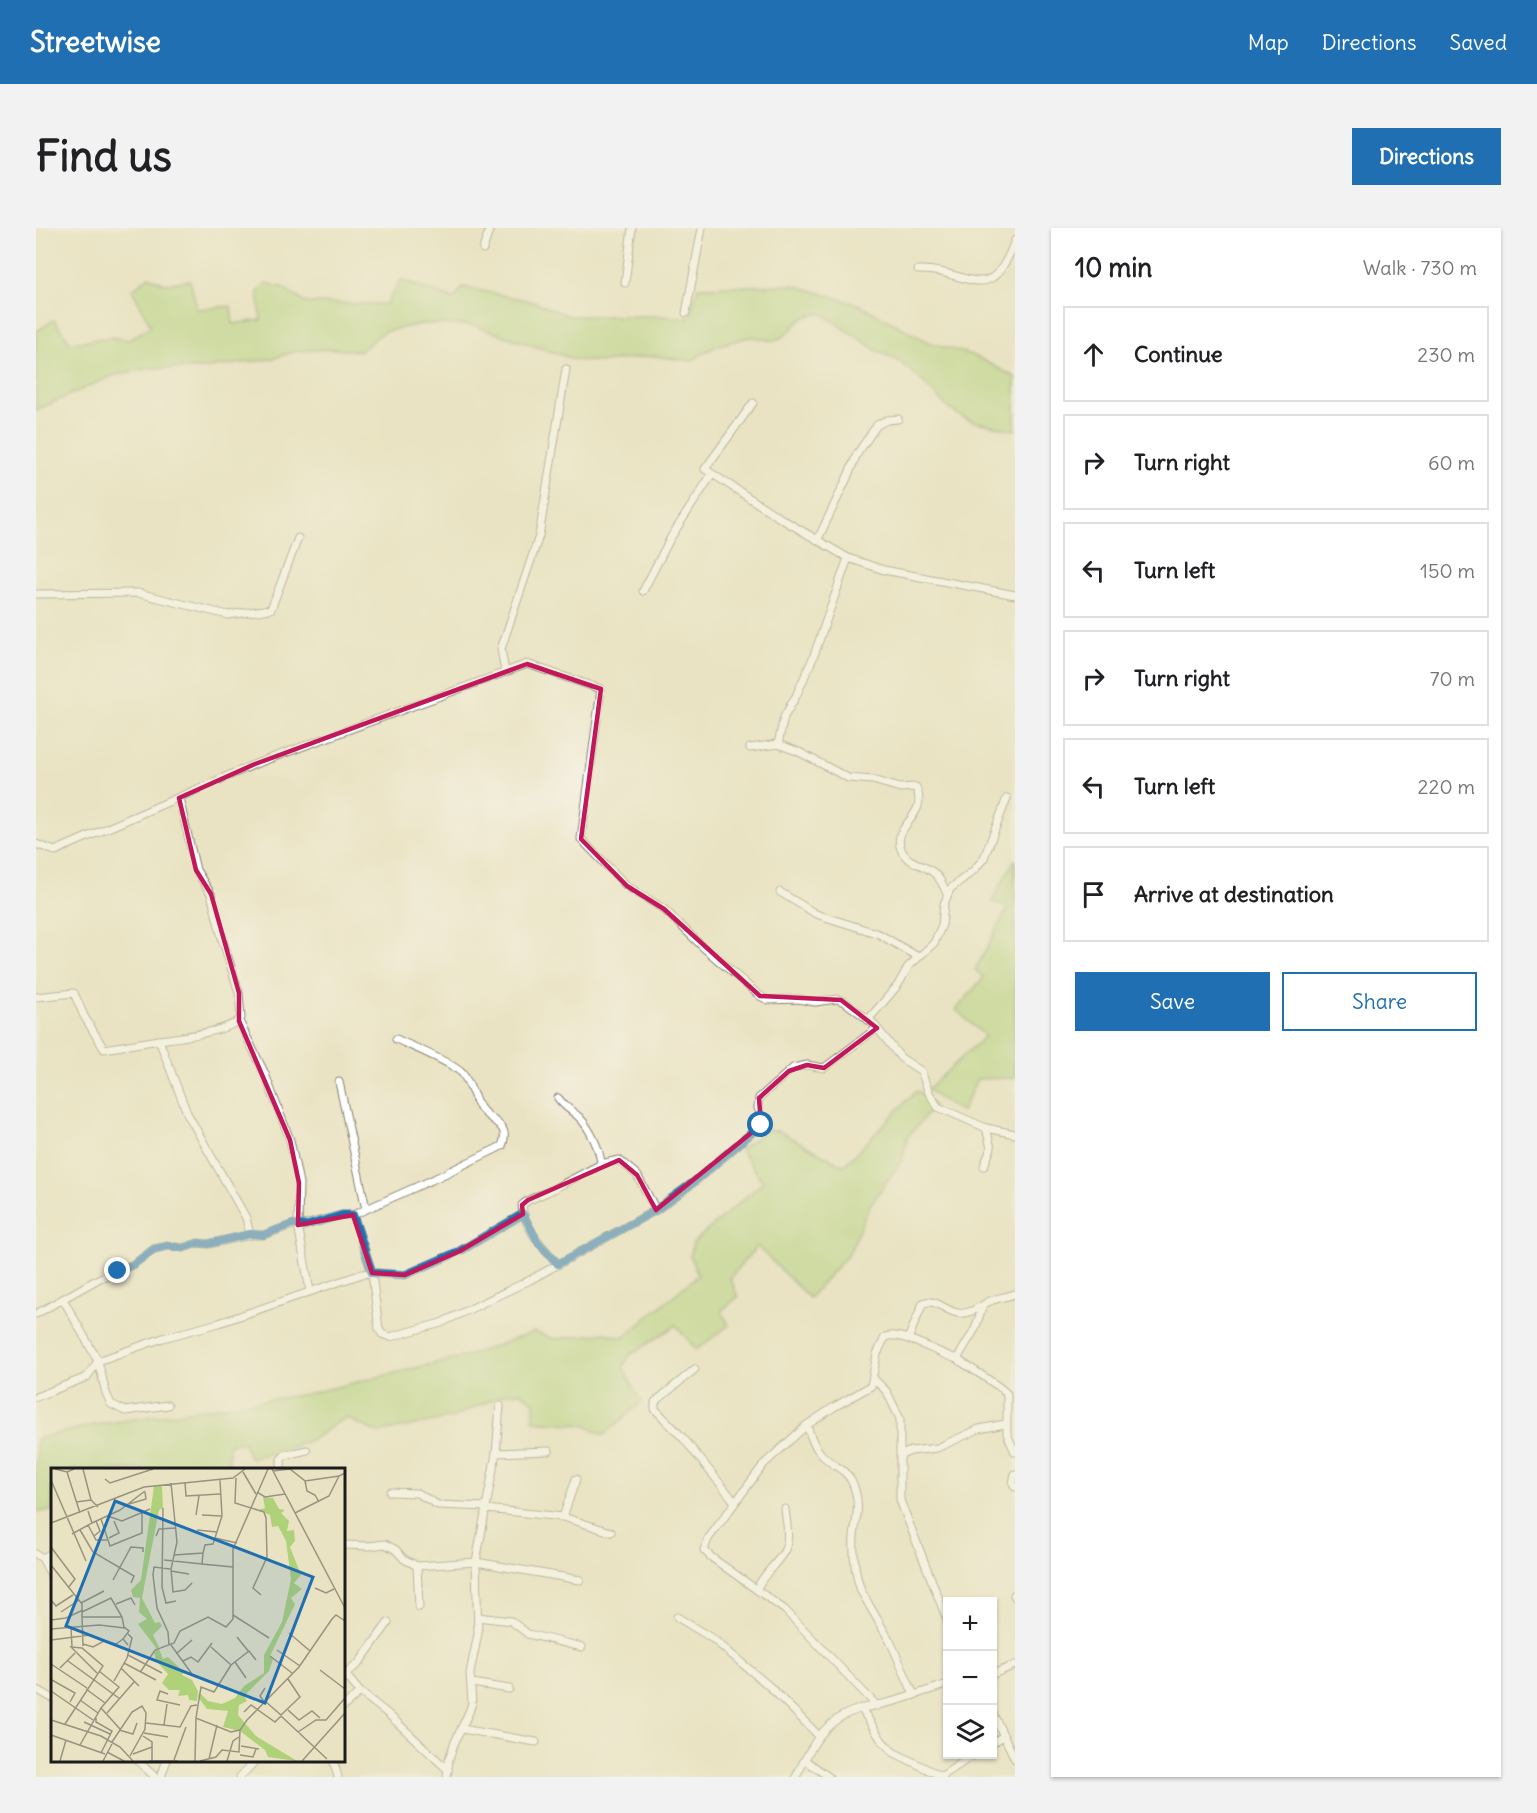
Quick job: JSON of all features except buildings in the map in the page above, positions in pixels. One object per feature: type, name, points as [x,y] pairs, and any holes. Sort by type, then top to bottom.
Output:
[{"type":"street","points":[[483,249],[490,228]]},
{"type":"street","points":[[625,283],[632,228]]},
{"type":"street","points":[[686,313],[702,228]]},
{"type":"street","points":[[918,270],[933,270],[972,282],[985,281],[998,275],[1008,260],[1015,240]]},
{"type":"street","points":[[505,672],[501,649],[539,536],[566,369]]},
{"type":"street","points":[[753,404],[705,469],[711,474],[848,558],[884,570],[1015,595]]},
{"type":"street","points":[[818,539],[857,454],[877,425],[898,418]]},
{"type":"street","points":[[643,591],[671,537],[711,474]]},
{"type":"street","points":[[36,594],[138,593],[228,615],[271,609],[298,538]]},
{"type":"street","points":[[778,744],[784,717],[813,658],[848,558]]},
{"type":"street","points":[[36,844],[54,851],[255,764],[527,664],[601,689],[581,839],[627,885],[664,909],[703,947],[760,996],[768,1000],[798,999],[814,1002],[837,999],[845,1002],[877,1028],[901,1058],[921,1071],[932,1100],[938,1107],[986,1128],[1015,1134]]},
{"type":"street","points":[[750,748],[778,744],[799,752],[848,778],[873,780],[900,788],[916,787],[920,796],[919,804],[915,814],[900,835],[900,848],[905,858],[934,872],[947,894]]},
{"type":"street","points":[[179,798],[196,870],[212,894],[223,942],[239,993],[241,1018],[239,1021],[265,1074],[290,1140],[299,1183],[298,1225],[310,1291]]},
{"type":"street","points":[[868,1020],[891,995],[908,967],[934,943],[939,935],[947,894],[984,858],[1007,798]]},
{"type":"street","points":[[780,892],[816,914],[879,934],[918,957]]},
{"type":"street","points":[[36,997],[74,993],[84,1016],[104,1049],[222,1027],[239,1021]]},
{"type":"street","points":[[353,1215],[372,1273],[379,1329],[382,1334],[390,1337],[441,1323],[530,1280],[656,1210],[693,1183],[761,1125],[763,1121],[758,1108],[759,1098],[789,1071],[807,1065],[824,1068],[877,1028]]},
{"type":"street","points":[[36,1314],[100,1278],[134,1264],[154,1249],[168,1246],[183,1248],[198,1243],[208,1244],[250,1234],[263,1235],[293,1224],[305,1226],[342,1215],[353,1215],[502,1146],[505,1139],[501,1125],[482,1111],[470,1083],[460,1070],[396,1039]]},
{"type":"street","points":[[159,1040],[187,1113],[246,1218],[250,1234]]},
{"type":"street","points":[[339,1082],[366,1209]]},
{"type":"street","points":[[558,1098],[566,1109],[578,1115],[585,1123],[600,1156],[601,1164]]},
{"type":"street","points":[[984,1166],[991,1148],[986,1128]]},
{"type":"street","points":[[558,1264],[538,1242],[523,1214],[522,1205],[528,1200],[601,1164],[619,1160],[637,1175],[656,1210]]},
{"type":"street","points":[[36,1397],[87,1377],[98,1361],[163,1338],[219,1323],[310,1291],[372,1273],[405,1275],[460,1251],[523,1214]]},
{"type":"street","points":[[908,1339],[923,1303],[931,1301],[959,1313],[982,1308],[989,1302],[1015,1294]]},
{"type":"street","points":[[63,1299],[98,1361],[111,1404],[124,1412],[168,1405]]},
{"type":"street","points":[[957,1359],[975,1329],[982,1308]]},
{"type":"street","points":[[877,1706],[795,1620],[757,1589],[711,1557],[704,1550],[708,1539],[764,1464],[807,1425],[846,1399],[871,1386],[877,1354],[885,1337],[893,1335],[908,1339],[957,1359],[1003,1389],[1008,1401],[1005,1424],[1015,1452]]},
{"type":"street","points":[[695,1370],[655,1402],[654,1409],[684,1439],[735,1502]]},
{"type":"street","points":[[874,1379],[887,1392],[900,1419],[900,1500],[943,1609]]},
{"type":"street","points":[[448,1774],[454,1744],[472,1703],[470,1673],[477,1644],[478,1617],[476,1562],[496,1453],[500,1406]]},
{"type":"street","points":[[901,1455],[911,1451],[937,1448],[979,1429],[1005,1424]]},
{"type":"street","points":[[807,1425],[812,1440],[823,1456],[848,1473],[852,1481],[858,1511],[854,1546],[858,1582],[891,1643],[914,1695]]},
{"type":"street","points":[[281,1468],[280,1459],[285,1455],[307,1450]]},
{"type":"street","points":[[496,1453],[549,1451]]},
{"type":"street","points":[[1015,1474],[1013,1483],[1015,1487]]},
{"type":"street","points":[[563,1517],[576,1479]]},
{"type":"street","points":[[390,1492],[417,1493],[438,1505],[563,1517],[610,1532]]},
{"type":"street","points":[[757,1589],[764,1575],[785,1550],[788,1532],[785,1509]]},
{"type":"street","points":[[345,1545],[385,1544],[417,1566],[476,1562],[580,1580]]},
{"type":"street","points":[[39,1556],[51,1575]]},
{"type":"street","points":[[417,1566],[418,1607]]},
{"type":"street","points":[[478,1617],[512,1621],[528,1634],[582,1647]]},
{"type":"street","points":[[677,1617],[713,1639],[768,1685],[819,1736]]},
{"type":"street","points":[[345,1673],[359,1663],[388,1623]]},
{"type":"street","points":[[997,1672],[1015,1665]]},
{"type":"street","points":[[345,1675],[448,1774]]},
{"type":"street","points":[[472,1683],[509,1689]]},
{"type":"street","points":[[796,1777],[819,1736],[833,1721],[861,1708],[893,1703],[943,1686]]},
{"type":"street","points":[[36,1689],[51,1697]]},
{"type":"street","points":[[345,1705],[360,1692]]},
{"type":"street","points":[[861,1708],[882,1741],[893,1752],[943,1777],[969,1759]]},
{"type":"street","points":[[997,1723],[1003,1736],[1012,1745],[1015,1759]]},
{"type":"street","points":[[462,1729],[536,1742]]},
{"type":"street","points":[[997,1740],[1003,1736]]},
{"type":"street","points":[[805,1760],[829,1777]]},
{"type":"street","points":[[138,1762],[155,1777]]},
{"type":"street","points":[[161,1777],[167,1762]]},
{"type":"street","points":[[240,1777],[255,1762]]},
{"type":"street","points":[[333,1762],[338,1777]]},
{"type":"highlighted area","points":[[527,664],[601,689],[581,839],[627,886],[664,909],[760,996],[841,1000],[877,1028],[824,1068],[807,1065],[789,1071],[759,1098],[761,1125],[656,1210],[637,1175],[619,1160],[528,1200],[522,1205],[523,1214],[460,1251],[405,1275],[372,1273],[353,1215],[298,1225],[299,1183],[290,1140],[239,1021],[239,993],[211,894],[196,870],[179,798],[255,764]]},
{"type":"green space","points":[[149,276],[165,284],[190,280],[197,309],[231,306],[233,324],[261,320],[258,292],[266,283],[282,287],[306,303],[386,304],[401,280],[454,299],[463,287],[535,302],[568,316],[666,316],[689,319],[698,287],[794,285],[860,305],[928,342],[975,356],[1015,377],[1015,430],[971,421],[959,415],[948,408],[900,362],[876,350],[821,313],[805,317],[779,339],[745,338],[714,348],[692,361],[654,356],[602,362],[576,360],[472,325],[422,324],[383,332],[360,351],[335,349],[296,351],[271,359],[202,369],[150,368],[112,376],[36,410],[36,332],[54,320],[71,343],[110,337],[129,340],[151,326],[132,290]]},
{"type":"green space","points":[[1015,859],[1015,1078],[977,1079],[962,1112],[928,1089],[985,1036],[956,1010],[984,977],[975,970],[1008,908],[992,901]]},
{"type":"green space","points":[[916,1091],[923,1094],[934,1106],[907,1138],[902,1160],[870,1205],[849,1253],[809,1298],[757,1246],[730,1278],[738,1297],[721,1311],[729,1325],[696,1350],[676,1325],[630,1355],[623,1367],[641,1402],[604,1435],[584,1425],[533,1421],[535,1403],[521,1392],[505,1394],[453,1417],[378,1433],[346,1418],[301,1444],[249,1458],[244,1442],[229,1444],[229,1468],[51,1468],[51,1511],[36,1512],[36,1439],[94,1425],[307,1394],[470,1355],[534,1332],[555,1339],[607,1333],[623,1338],[698,1275],[690,1257],[693,1243],[763,1182],[740,1150],[766,1130],[779,1131],[844,1166]]},
{"type":"route","points":[[118,1271],[134,1264],[154,1249],[168,1246],[183,1248],[198,1243],[208,1244],[250,1234],[263,1235],[293,1224],[305,1226],[342,1215],[353,1215],[372,1273],[405,1275],[460,1251],[523,1214],[535,1238],[558,1264],[656,1210],[693,1183],[761,1125]]}]
